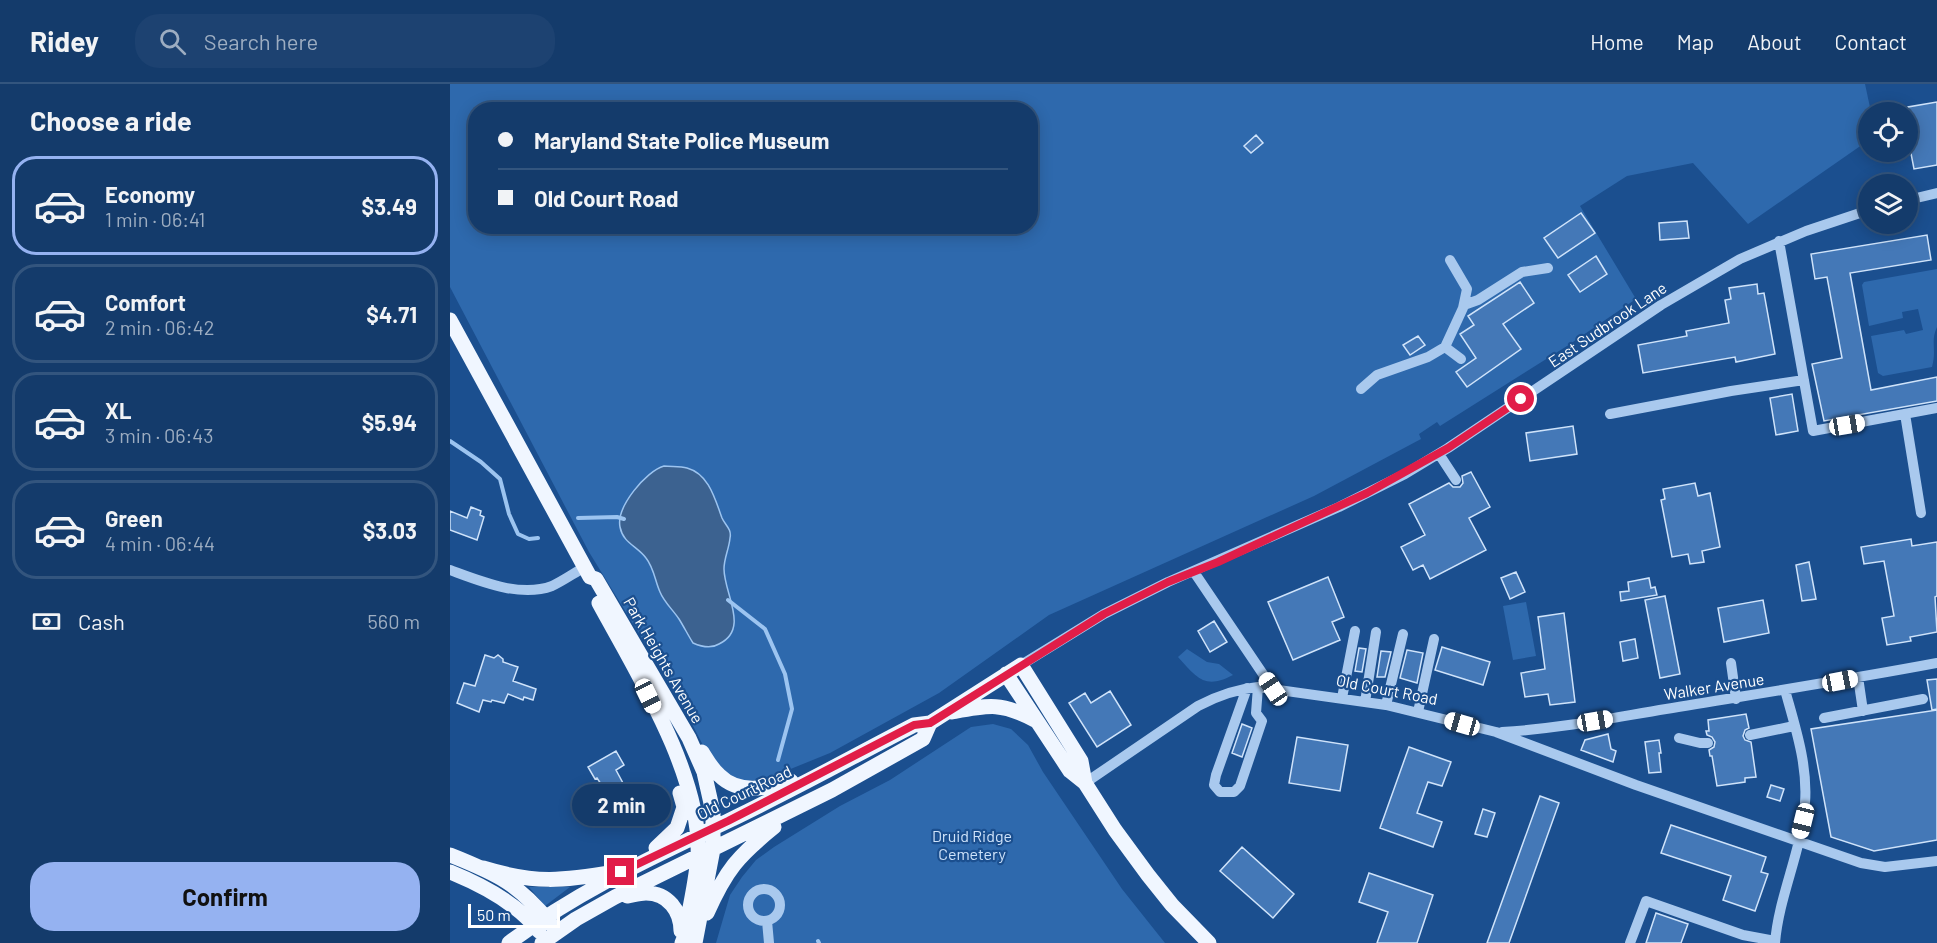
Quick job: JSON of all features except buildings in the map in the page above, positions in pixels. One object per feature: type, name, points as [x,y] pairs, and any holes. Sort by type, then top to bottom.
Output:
[{"type":"main road","name":"Park Heights Avenue","points":[[450,320],[588,572],[596,579],[689,738],[704,772],[713,812],[713,849],[688,942]]},
{"type":"main road","name":"Park Heights Avenue","points":[[588,572],[588,583],[648,696],[676,755],[690,792],[698,856],[684,938],[688,942]]},
{"type":"main road","points":[[1021,665],[1081,761],[1085,783]]},
{"type":"main road","name":"Old Court Road","points":[[540,921],[621,872],[713,828],[914,725],[930,723],[1021,665]]},
{"type":"main road","points":[[1005,674],[1070,771],[1085,783],[1148,875],[1172,905],[1209,943]]},
{"type":"main road","points":[[943,714],[998,705],[1008,707],[1038,721]]},
{"type":"main road","name":"Old Court Road","points":[[450,855],[483,868],[520,890],[548,938],[615,897],[797,808],[923,739],[930,723]]},
{"type":"main road","points":[[689,738],[719,775],[740,787],[768,788],[819,774]]},
{"type":"main road","points":[[641,862],[676,828],[684,807],[673,762],[676,755]]},
{"type":"main road","points":[[688,942],[735,860],[797,808]]},
{"type":"main road","points":[[483,868],[522,878],[545,880],[566,880],[621,872]]},
{"type":"main road","name":"Old Court Road","points":[[450,872],[475,882],[540,921]]},
{"type":"main road","points":[[615,897],[646,893],[668,900],[681,920],[688,942]]},
{"type":"main road","points":[[509,943],[540,921]]},
{"type":"street","points":[[1918,198],[1937,193]]},
{"type":"street","name":"East Sudbrook Lane","points":[[1021,665],[1104,614],[1339,507],[1405,474],[1439,454],[1687,289],[1740,259],[1779,241],[1858,214]]},
{"type":"street","points":[[1779,241],[1813,431],[1937,408]]},
{"type":"street","points":[[1361,388],[1377,375],[1428,357],[1445,347],[1464,305],[1467,289],[1450,260]]},
{"type":"street","points":[[1464,305],[1493,291],[1522,272],[1548,268]]},
{"type":"street","points":[[1445,347],[1461,359]]},
{"type":"street","points":[[1610,414],[1804,380]]},
{"type":"street","points":[[1905,414],[1921,513]]},
{"type":"street","points":[[1439,454],[1456,480]]},
{"type":"street","points":[[450,570],[508,587],[537,590],[588,572]]},
{"type":"street","points":[[1194,572],[1273,689]]},
{"type":"street","points":[[1342,698],[1354,631]]},
{"type":"street","points":[[1365,702],[1376,632]]},
{"type":"street","points":[[1386,705],[1402,634]]},
{"type":"street","points":[[1418,712],[1434,639]]},
{"type":"street","points":[[1731,663],[1736,699]]},
{"type":"street","name":"Walker Avenue","points":[[1496,732],[1528,732],[1736,699],[1937,663]]},
{"type":"street","points":[[1858,677],[1863,711]]},
{"type":"street","points":[[1253,687],[1256,713],[1262,721],[1239,786],[1234,792],[1220,792],[1214,785],[1216,775],[1253,687]]},
{"type":"street","name":"Old Court Road","points":[[1085,783],[1198,706],[1216,697],[1253,687],[1386,705],[1496,732],[1636,785],[1874,866],[1897,866],[1937,861]]},
{"type":"street","points":[[1630,943],[1646,901],[1742,939],[1775,942],[1806,802],[1800,749],[1785,690]]},
{"type":"street","points":[[1824,718],[1923,699]]},
{"type":"street","points":[[1750,735],[1794,726]]},
{"type":"street","points":[[1679,738],[1708,743]]},
{"type":"street","points":[[767,921],[769,943]]},
{"type":"green space","points":[[450,84],[1865,84],[1869,102],[1858,102],[1858,148],[1748,224],[1693,163],[1627,176],[1580,206],[1636,299],[1567,346],[1440,426],[1437,422],[1419,434],[1421,439],[1314,496],[1049,615],[939,693],[830,753],[766,779],[747,781],[732,779],[707,753],[678,697],[589,552],[450,287]]},
{"type":"green space","points":[[1937,269],[1937,327],[1932,367],[1883,376],[1878,373],[1871,336],[1904,330],[1906,334],[1923,330],[1918,309],[1902,312],[1903,318],[1869,326],[1862,285],[1864,282]]},
{"type":"green space","points":[[1526,602],[1536,656],[1513,660],[1503,606]]},
{"type":"green space","points":[[1187,649],[1207,662],[1219,664],[1233,675],[1215,681],[1202,680],[1178,657]]},
{"type":"green space","name":"Druid Ridge Cemetery","points":[[993,724],[1011,729],[1028,745],[1043,772],[1122,889],[1165,943],[716,943],[730,895],[756,860],[840,806],[890,780],[971,727]]},
{"type":"green space","points":[[529,887],[570,887],[545,906]]},
{"type":"shaded area","points":[[664,466],[687,468],[695,471],[706,481],[730,532],[724,569],[733,610],[733,629],[728,637],[713,647],[693,643],[662,596],[649,562],[624,537],[620,527],[620,519],[627,500],[641,482]]},
{"type":"waterway","points":[[450,441],[481,462],[500,479],[509,514],[518,534],[529,539],[538,538]]},
{"type":"waterway","points":[[578,518],[617,517],[624,519]]},
{"type":"waterway","points":[[728,600],[765,629],[785,674],[792,709],[778,760]]},
{"type":"route","points":[[621,872],[728,821],[914,725],[930,723],[1104,614],[1168,582],[1306,522],[1405,474],[1521,399]]}]
